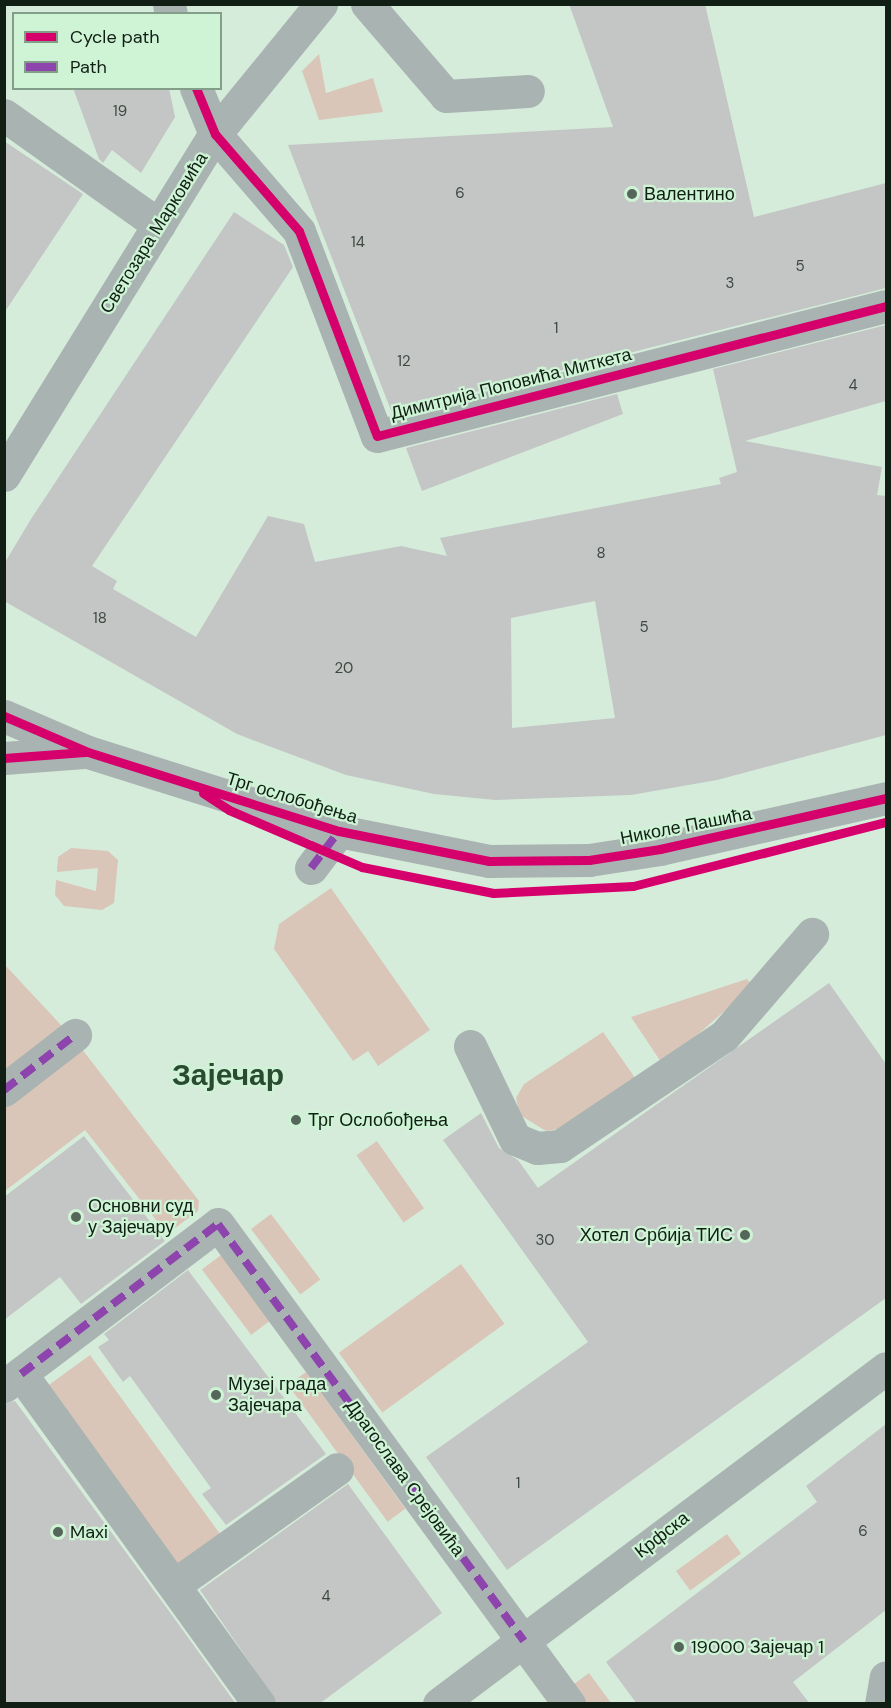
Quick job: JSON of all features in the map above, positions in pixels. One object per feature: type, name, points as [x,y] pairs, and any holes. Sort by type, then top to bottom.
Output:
[{"type":"street","name":"Светозара Марковића","points":[[4,475],[215,134],[321,4]]},
{"type":"street","points":[[367,4],[446,96],[528,91]]},
{"type":"street","points":[[197,90],[215,134]]},
{"type":"street","points":[[4,115],[159,225]]},
{"type":"street","name":"Димитрија Поповића Миткета","points":[[215,134],[299,231],[377,436],[886,306]]},
{"type":"street","name":"Трг ослобођења","points":[[4,716],[88,752],[339,831],[489,861]]},
{"type":"street","name":"Трг ослобођења","points":[[4,758],[88,752]]},
{"type":"street","name":"Николе Пашића","points":[[489,861],[589,860],[660,849],[886,798]]},
{"type":"street","points":[[311,868],[339,831]]},
{"type":"street","points":[[470,1046],[515,1139],[537,1148],[560,1146],[724,1036],[812,934]]},
{"type":"street","points":[[4,1090],[75,1035]]},
{"type":"street","name":"Драгослава Срејовића","points":[[13,1380],[218,1224],[569,1704]]},
{"type":"street","name":"Крфска","points":[[439,1704],[886,1368]]},
{"type":"street","points":[[13,1380],[174,1585],[259,1704]]},
{"type":"street","points":[[174,1585],[337,1469]]},
{"type":"street","points":[[881,1704],[886,1677]]},
{"type":"shaded area","points":[[319,54],[326,93],[373,78],[383,112],[319,120],[302,71]]},
{"type":"shaded area","points":[[71,848],[108,851],[118,860],[114,903],[102,910],[64,906],[55,895],[56,880],[96,891],[98,868],[57,872],[58,857]]},
{"type":"shaded area","points":[[331,888],[430,1030],[378,1066],[368,1051],[353,1061],[274,949],[279,924]]},
{"type":"shaded area","points":[[5,965],[75,1040],[199,1201],[198,1211],[167,1234],[85,1130],[5,1191]]},
{"type":"shaded area","points":[[747,979],[753,986],[663,1065],[631,1017]]},
{"type":"shaded area","points":[[603,1032],[638,1082],[564,1128],[546,1131],[520,1115],[516,1098],[524,1084]]},
{"type":"shaded area","points":[[377,1141],[424,1208],[404,1223],[357,1155]]},
{"type":"shaded area","points":[[271,1214],[320,1279],[300,1295],[251,1229]]},
{"type":"shaded area","points":[[221,1255],[270,1320],[251,1335],[202,1269]]},
{"type":"shaded area","points":[[461,1264],[504,1324],[382,1413],[339,1353]]},
{"type":"shaded area","points":[[90,1355],[220,1534],[175,1567],[45,1388]]},
{"type":"shaded area","points":[[306,1372],[405,1509],[388,1522],[288,1385]]},
{"type":"shaded area","points":[[727,1534],[741,1553],[690,1590],[676,1571]]},
{"type":"shaded area","points":[[589,1673],[611,1703],[582,1703],[570,1687]]},
{"type":"building","points":[[569,4],[705,4],[754,217],[886,183],[886,288],[392,413],[288,145],[613,127]]},
{"type":"building","points":[[74,90],[169,90],[175,117],[141,173],[112,150],[103,163],[99,159]]},
{"type":"building","points":[[4,141],[83,194],[4,313]]},
{"type":"building","points":[[234,212],[284,245],[293,267],[92,566],[117,581],[113,589],[196,637],[268,516],[304,524],[315,562],[401,546],[447,556],[440,538],[721,484],[719,478],[737,472],[713,369],[886,325],[886,401],[745,441],[882,467],[877,495],[886,496],[886,735],[717,780],[631,795],[495,800],[434,794],[346,775],[237,734],[4,601],[4,564],[31,519]],"holes":[[[595,601],[615,718],[512,728],[511,618]]]},
{"type":"building","points":[[617,394],[623,414],[422,491],[406,448]]},
{"type":"building","name":"Хотел Србија ТИС","points":[[829,983],[886,1064],[886,1298],[507,1570],[426,1457],[588,1342],[443,1140],[481,1113],[499,1148],[518,1160],[538,1188]]},
{"type":"building","name":"Основни суд у Зајечару","points":[[84,1136],[165,1241],[81,1304],[60,1277],[4,1320],[4,1197]]},
{"type":"building","name":"Музеј града Зајечара","points":[[188,1270],[326,1454],[226,1525],[202,1494],[211,1488],[130,1376],[123,1382],[98,1347],[109,1340],[104,1334]]},
{"type":"building","name":"Maxi","points":[[15,1401],[236,1704],[4,1704],[4,1404]]},
{"type":"building","points":[[886,1424],[886,1610],[793,1682],[810,1704],[637,1704],[606,1662],[817,1502],[806,1486]]},
{"type":"building","points":[[348,1484],[442,1613],[319,1704],[278,1704],[200,1590]]},
{"type":"marked path","points":[[311,868],[339,831]]},
{"type":"marked path","points":[[4,1090],[75,1035]]},
{"type":"marked path","points":[[21,1374],[218,1224],[524,1641]]},
{"type":"cycle path","points":[[197,90],[215,134],[299,231],[377,436],[886,306]]},
{"type":"cycle path","points":[[4,716],[88,752],[339,831],[489,861],[589,860],[660,849],[886,798]]},
{"type":"cycle path","points":[[4,758],[85,752]]},
{"type":"cycle path","points":[[203,793],[229,810],[362,867],[493,893],[633,886],[886,822]]},
{"type":"place","name":"Валентино","points":[[632,194]]},
{"type":"place","name":"Трг Ослобођења","points":[[296,1120]]},
{"type":"place","name":"Основни суд у Зајечару","points":[[76,1217]]},
{"type":"place","name":"Хотел Србија ТИС","points":[[745,1235]]},
{"type":"place","name":"Музеј града Зајечара","points":[[216,1395]]},
{"type":"place","name":"Maxi","points":[[58,1532]]},
{"type":"place","name":"19000 Зајечар 1","points":[[679,1647]]},
{"type":"district","name":"Зајечар","points":[[228,1075]]}]
